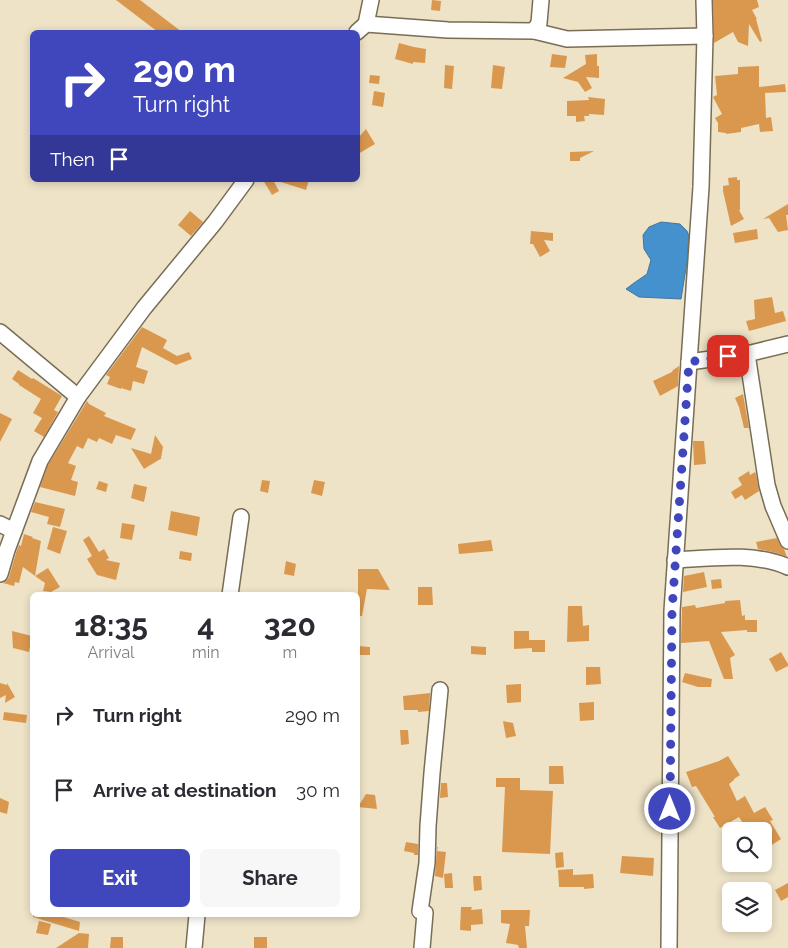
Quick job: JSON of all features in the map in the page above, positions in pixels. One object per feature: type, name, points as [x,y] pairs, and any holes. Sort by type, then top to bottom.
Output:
[{"type":"street","points":[[371,0],[362,28],[534,31],[567,39],[704,36]]},
{"type":"street","points":[[534,31],[539,23],[540,0]]},
{"type":"street","points":[[669,948],[672,611],[701,187],[704,0]]},
{"type":"street","points":[[0,574],[40,461],[78,396],[144,308],[215,222],[245,182]]},
{"type":"street","points":[[0,332],[78,396]]},
{"type":"street","points":[[689,362],[747,354],[788,344]]},
{"type":"street","points":[[747,354],[767,485],[773,506],[788,541]]},
{"type":"street","points":[[230,592],[241,517]]},
{"type":"street","points":[[0,524],[14,531]]},
{"type":"street","points":[[675,560],[734,556],[776,562],[788,567]]},
{"type":"street","points":[[422,948],[424,912],[420,911],[427,863],[428,826],[440,690]]},
{"type":"street","points":[[194,948],[197,917]]},
{"type":"water","points":[[661,222],[680,224],[689,236],[681,299],[639,297],[626,289],[647,274],[651,260],[644,249],[643,235],[649,227]]},
{"type":"building","points":[[116,0],[140,0],[179,30],[155,30]]},
{"type":"building","points":[[432,0],[441,1],[440,11],[431,10]]},
{"type":"building","points":[[713,0],[757,0],[759,7],[752,10],[757,19],[762,41],[760,42],[749,24],[748,46],[738,42],[733,32],[714,43]]},
{"type":"building","points":[[399,43],[426,49],[425,63],[413,62],[413,64],[395,59]]},
{"type":"building","points":[[552,54],[567,56],[565,68],[550,67]]},
{"type":"building","points":[[597,54],[599,78],[586,77],[592,88],[585,92],[578,82],[563,78],[586,64],[585,55]]},
{"type":"building","points":[[445,65],[454,66],[452,89],[444,88]]},
{"type":"building","points":[[493,65],[505,67],[502,89],[491,88]]},
{"type":"building","points":[[759,66],[759,87],[785,84],[786,92],[765,93],[766,118],[771,117],[773,131],[760,132],[759,124],[741,128],[741,132],[726,134],[718,132],[718,123],[715,118],[722,114],[713,97],[717,95],[715,76],[738,74],[738,67]]},
{"type":"building","points":[[370,75],[380,76],[379,84],[369,83]]},
{"type":"building","points":[[374,91],[385,93],[383,107],[372,105]]},
{"type":"building","points":[[588,97],[605,99],[604,115],[589,114],[589,116],[584,116],[585,121],[576,122],[576,116],[567,116],[567,101],[589,100]]},
{"type":"building","points":[[366,129],[375,144],[360,153],[360,136]]},
{"type":"building","points":[[594,151],[580,158],[580,161],[570,161],[570,152]]},
{"type":"building","points":[[737,177],[737,180],[740,180],[739,210],[744,219],[731,226],[723,186],[729,185],[728,178]]},
{"type":"building","points":[[264,182],[274,182],[279,191],[272,195]]},
{"type":"building","points":[[281,182],[308,182],[306,190]]},
{"type":"building","points":[[788,204],[788,215],[786,215],[788,230],[778,232],[769,218],[763,219]]},
{"type":"building","points":[[190,211],[203,222],[191,236],[178,225]]},
{"type":"building","points":[[757,229],[758,239],[735,243],[733,233]]},
{"type":"building","points":[[531,231],[553,233],[553,241],[544,240],[550,251],[540,257],[533,244],[530,244]]},
{"type":"building","points":[[772,297],[775,313],[783,311],[786,321],[749,331],[746,321],[755,319],[754,300]]},
{"type":"building","points":[[142,327],[167,340],[163,348],[177,356],[189,352],[192,359],[176,365],[142,347],[136,367],[148,371],[144,384],[133,381],[131,391],[107,384],[110,377],[106,375]]},
{"type":"building","points":[[679,366],[678,386],[660,396],[653,381],[672,372]]},
{"type":"building","points":[[18,370],[62,396],[54,410],[58,412],[44,437],[34,431],[42,418],[33,413],[41,399],[12,379]]},
{"type":"building","points":[[743,394],[749,428],[744,428],[735,398]]},
{"type":"building","points":[[87,401],[106,413],[104,416],[136,429],[131,440],[116,435],[112,444],[99,438],[97,442],[88,438],[83,449],[77,446],[68,463],[76,466],[71,480],[78,482],[75,496],[40,487],[48,465]]},
{"type":"building","points":[[0,413],[12,419],[0,442]]},
{"type":"building","points":[[155,435],[163,447],[162,458],[144,469],[131,448],[151,454]]},
{"type":"building","points":[[693,441],[704,441],[706,464],[694,465]]},
{"type":"building","points":[[749,471],[750,475],[755,472],[756,474],[759,491],[745,500],[742,495],[735,499],[731,492],[742,485],[738,478]]},
{"type":"building","points":[[262,480],[270,481],[268,493],[260,491]]},
{"type":"building","points":[[314,480],[325,482],[322,496],[311,493]]},
{"type":"building","points":[[99,481],[108,484],[106,492],[96,489]]},
{"type":"building","points":[[134,484],[147,487],[144,502],[131,498]]},
{"type":"building","points":[[35,502],[65,509],[60,527],[47,524],[49,517],[31,512]]},
{"type":"building","points":[[171,511],[200,517],[197,536],[168,530]]},
{"type":"building","points":[[122,523],[135,525],[132,540],[120,538]]},
{"type":"building","points":[[53,527],[67,531],[60,554],[47,549]]},
{"type":"building","points":[[24,534],[41,541],[35,576],[23,567],[19,583],[15,582],[14,586],[3,583],[9,577]]},
{"type":"building","points":[[89,536],[99,552],[104,549],[109,558],[106,560],[120,563],[116,580],[97,575],[87,559],[92,556],[83,540]]},
{"type":"building","points":[[777,538],[787,557],[758,549],[756,542]]},
{"type":"building","points":[[491,540],[493,551],[459,554],[458,544]]},
{"type":"building","points":[[180,551],[192,553],[191,561],[179,559]]},
{"type":"building","points":[[286,561],[296,564],[294,576],[284,574]]},
{"type":"building","points":[[48,568],[60,587],[51,592],[43,591],[45,583],[35,576]]},
{"type":"building","points":[[358,569],[378,569],[390,590],[367,589],[362,616],[360,616],[360,592],[358,592]]},
{"type":"building","points":[[704,572],[707,587],[683,592],[684,576]]},
{"type":"building","points":[[721,579],[722,588],[712,589],[711,580]]},
{"type":"building","points":[[418,587],[432,587],[433,605],[418,605]]},
{"type":"building","points":[[740,600],[742,616],[745,615],[745,620],[757,620],[757,632],[747,632],[747,630],[721,632],[735,655],[730,658],[733,679],[724,679],[709,641],[681,643],[682,607],[695,605],[696,608],[725,603],[725,601]]},
{"type":"building","points":[[568,606],[582,606],[583,626],[589,625],[589,641],[567,642]]},
{"type":"building","points":[[12,631],[30,636],[29,652],[13,648]]},
{"type":"building","points":[[514,631],[529,631],[529,640],[545,640],[545,652],[532,652],[532,648],[514,649]]},
{"type":"building","points":[[360,646],[370,647],[370,655],[360,655]]},
{"type":"building","points":[[471,646],[486,647],[486,655],[471,654]]},
{"type":"building","points":[[781,652],[788,666],[776,672],[769,659]]},
{"type":"building","points":[[586,667],[600,667],[601,684],[586,685]]},
{"type":"building","points":[[685,673],[712,679],[711,687],[698,687],[682,682]]},
{"type":"building","points":[[0,683],[7,685],[7,683],[15,697],[5,703],[6,695],[0,698]]},
{"type":"building","points":[[521,684],[521,702],[507,703],[506,685]]},
{"type":"building","points":[[430,693],[429,711],[404,710],[403,696]]},
{"type":"building","points":[[594,702],[594,720],[580,721],[579,703]]},
{"type":"building","points":[[4,712],[27,715],[26,723],[3,720]]},
{"type":"building","points":[[503,721],[513,723],[516,736],[506,738]]},
{"type":"building","points":[[400,730],[408,730],[409,744],[401,745]]},
{"type":"building","points":[[728,756],[740,775],[729,784],[737,801],[745,796],[754,813],[765,807],[773,820],[771,822],[742,822],[739,817],[730,822],[722,822],[722,827],[720,828],[696,786],[692,787],[686,772]]},
{"type":"building","points":[[549,766],[563,766],[564,784],[549,784]]},
{"type":"building","points":[[496,778],[520,778],[520,790],[553,791],[550,854],[502,852],[505,787],[496,787]]},
{"type":"building","points":[[441,783],[447,783],[448,797],[440,798]]},
{"type":"building","points":[[366,794],[375,795],[377,809],[360,807]]},
{"type":"building","points":[[0,798],[9,802],[7,814],[0,812]]},
{"type":"building","points":[[772,824],[781,839],[772,845]]},
{"type":"building","points":[[406,842],[418,844],[418,855],[404,851]]},
{"type":"building","points":[[437,847],[437,851],[446,852],[443,878],[435,876]]},
{"type":"building","points":[[563,852],[564,867],[556,868],[555,853]]},
{"type":"building","points":[[622,856],[654,858],[653,876],[620,873]]},
{"type":"building","points":[[573,869],[573,875],[593,874],[594,888],[559,887],[558,870]]},
{"type":"building","points":[[452,873],[453,888],[445,888],[444,874]]},
{"type":"building","points":[[473,876],[481,876],[482,890],[474,891]]},
{"type":"building","points":[[788,883],[788,897],[781,901],[775,890]]},
{"type":"building","points":[[461,907],[472,907],[471,910],[482,909],[483,924],[471,925],[471,931],[460,930]]},
{"type":"building","points":[[501,910],[530,910],[529,926],[525,926],[527,948],[519,948],[518,945],[506,943],[510,924],[501,923]]},
{"type":"building","points":[[33,917],[64,917],[80,922],[79,931]]},
{"type":"building","points":[[39,921],[51,924],[48,935],[36,933]]},
{"type":"building","points":[[79,933],[89,934],[88,948],[56,948]]},
{"type":"building","points":[[111,937],[123,937],[123,948],[110,948]]},
{"type":"building","points":[[254,937],[267,937],[267,948],[254,948]]},
{"type":"route","points":[[670,809],[672,611],[689,362],[728,356]]}]
